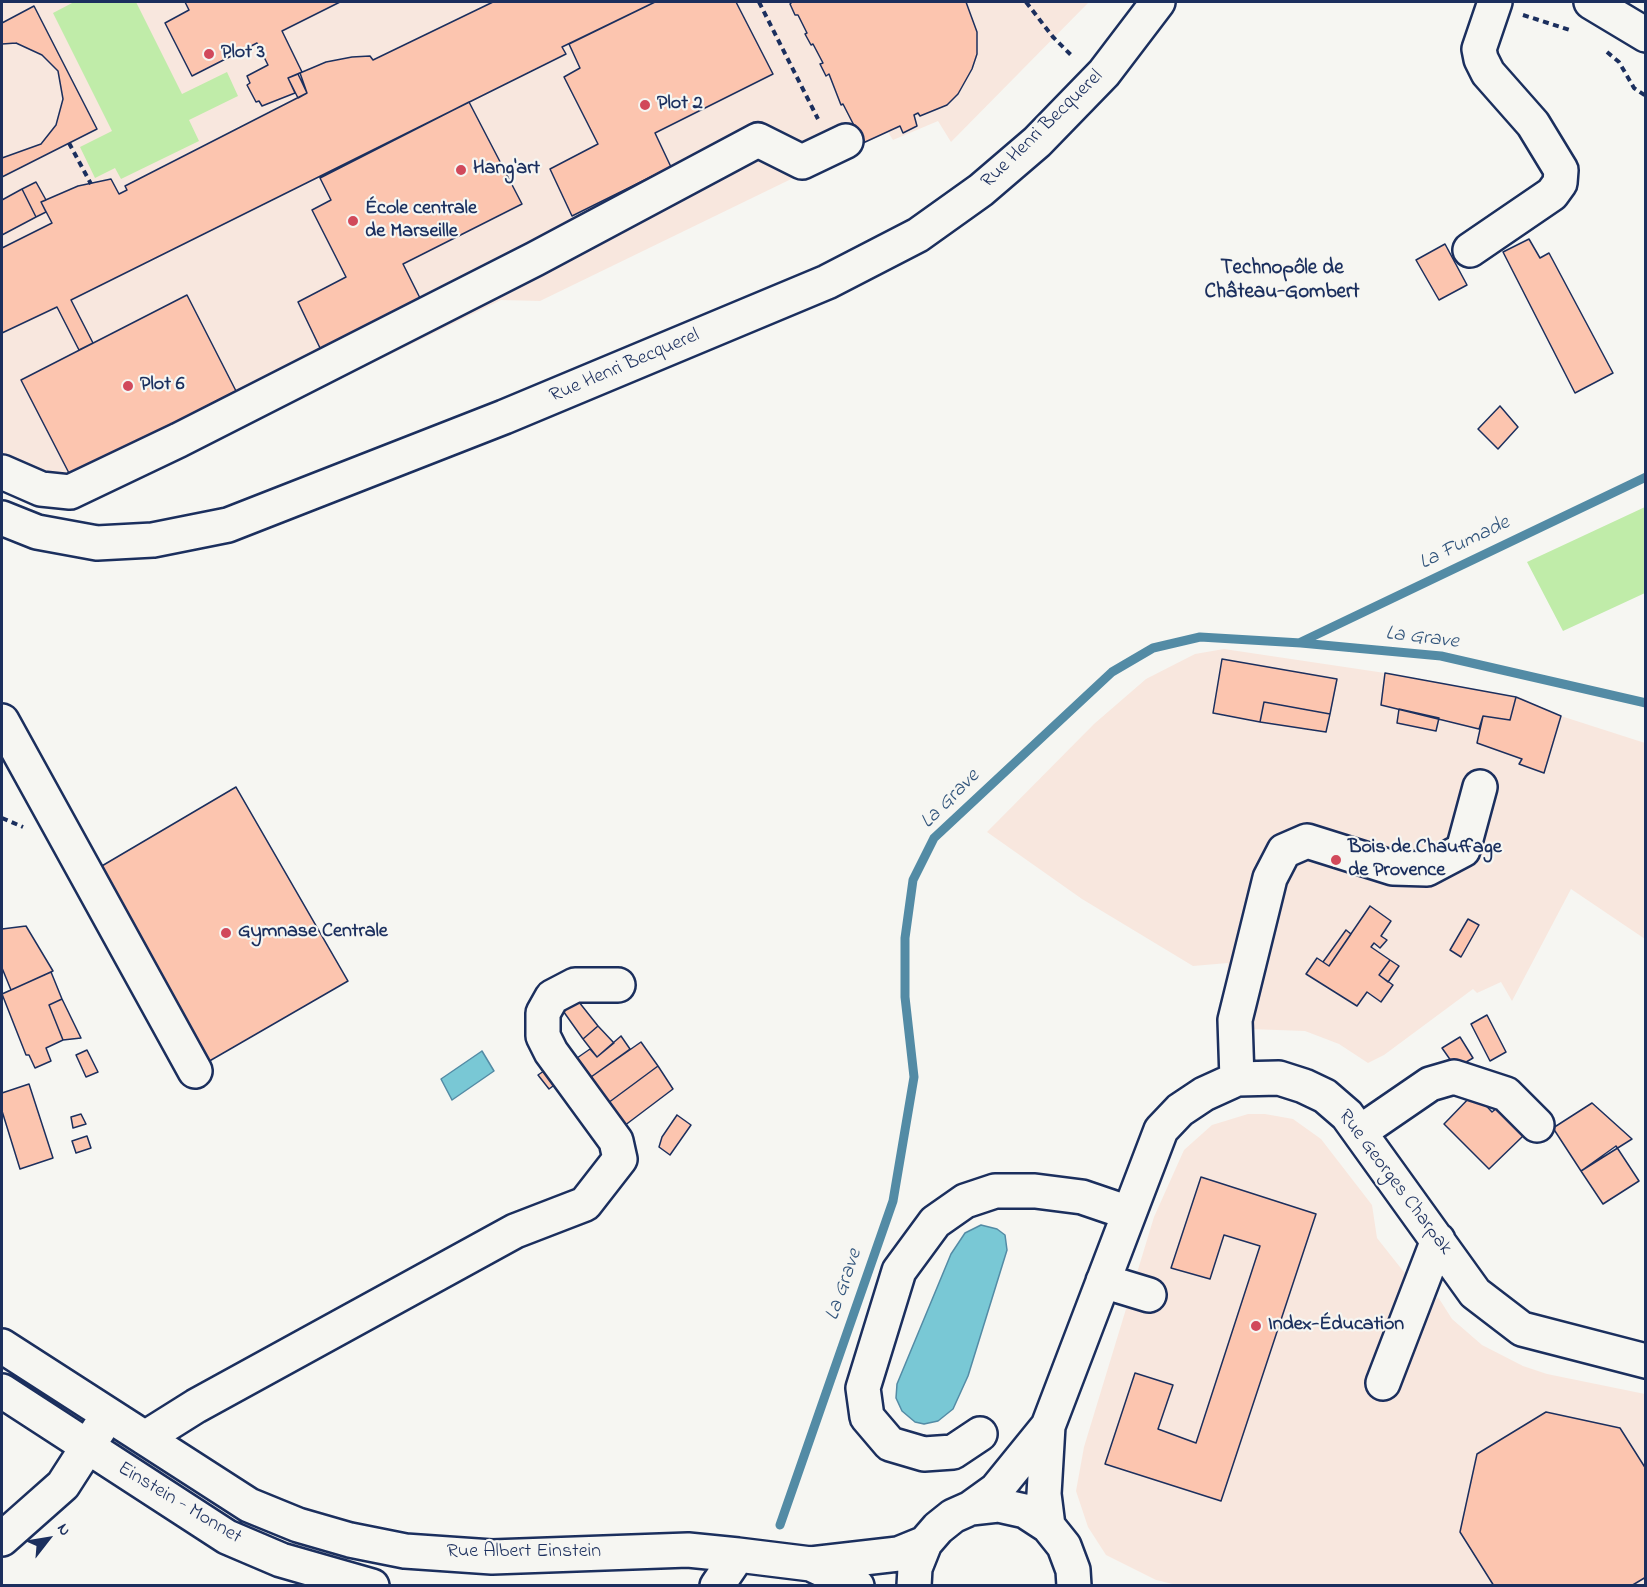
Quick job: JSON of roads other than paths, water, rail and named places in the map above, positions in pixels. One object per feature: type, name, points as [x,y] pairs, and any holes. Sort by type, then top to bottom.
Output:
[{"type":"street","name":"Rue Henri Becquerel","points":[[2,518],[37,532],[97,543],[153,540],[228,525],[504,417],[827,282],[918,235],[981,190],[1036,142],[1104,73],[1158,2]]},
{"type":"street","points":[[1591,2],[1646,35]]},
{"type":"street","points":[[1470,250],[1552,194],[1560,183],[1561,170],[1533,124],[1488,73],[1480,59],[1479,49],[1494,4]]},
{"type":"street","points":[[2,472],[41,489],[70,492],[179,440],[535,259],[758,140],[802,162],[839,144]]},
{"type":"street","points":[[2,721],[195,1071]]},
{"type":"street","points":[[1237,1080],[1235,1020],[1270,878],[1284,851],[1307,841],[1393,868],[1427,869],[1462,850],[1480,787]]},
{"type":"street","points":[[145,1438],[196,1406],[515,1231],[585,1204],[620,1159],[616,1141],[551,1052],[543,1036],[543,1013],[552,997],[575,984],[618,985]]},
{"type":"street","points":[[1360,1132],[1430,1084],[1454,1077],[1506,1094],[1537,1125]]},
{"type":"street","name":"Rue Georges Charpak","points":[[1048,1426],[1161,1130],[1180,1110],[1204,1094],[1237,1080],[1279,1078],[1325,1096],[1347,1115],[1475,1293],[1522,1329],[1646,1361]]},
{"type":"street","points":[[980,1434],[953,1452],[924,1454],[891,1444],[867,1418],[863,1388],[899,1271],[935,1222],[965,1201],[995,1191],[1035,1191],[1082,1197],[1129,1212]]},
{"type":"street","points":[[1383,1383],[1438,1240]]},
{"type":"street","points":[[1103,1281],[1149,1295]]},
{"type":"street","name":"Rue Albert Einstein","points":[[2,1346],[249,1505],[298,1525],[383,1546],[492,1557],[688,1550],[811,1564],[898,1554],[925,1543]]},
{"type":"street","name":"Einstein - Monnet","points":[[2,1391],[227,1537],[281,1560],[372,1586]]},
{"type":"street","points":[[2,1539],[63,1485],[109,1415]]},
{"type":"street","points":[[914,1586],[915,1568],[925,1543],[938,1528],[954,1516],[971,1508],[996,1490],[1048,1426]]},
{"type":"street","points":[[1048,1426],[1044,1494],[1048,1526]]},
{"type":"street","points":[[971,1508],[998,1505],[1025,1511],[1048,1526],[1064,1546],[1082,1580]]},
{"type":"street","points":[[717,1586],[738,1555]]},
{"type":"street","name":"Rue Albert Einstein","points":[[811,1564],[857,1586]]},
{"type":"water","points":[[482,1051],[494,1071],[452,1100],[441,1079]]},
{"type":"water","points":[[981,1225],[997,1229],[1005,1235],[1007,1250],[968,1376],[953,1409],[938,1421],[924,1424],[915,1422],[902,1411],[896,1398],[897,1384],[951,1254],[965,1233]]},
{"type":"waterway","name":"La Fumade","points":[[1301,642],[1646,477]]},
{"type":"waterway","name":"La Grave","points":[[780,1525],[893,1201],[914,1077],[905,997],[905,938],[913,880],[934,838],[1112,672],[1153,648],[1200,637],[1301,643],[1441,656],[1646,703]]},
{"type":"place","name":"Plot 3","points":[[209,54]]},
{"type":"place","name":"Plot 2","points":[[645,105]]},
{"type":"place","name":"Hang'art","points":[[461,170]]},
{"type":"place","name":"École centrale de Marseille","points":[[353,221]]},
{"type":"place","name":"Plot 6","points":[[128,386]]},
{"type":"place","name":"Bois de Chauffage de Provence","points":[[1336,860]]},
{"type":"place","name":"Gymnase Centrale","points":[[226,933]]},
{"type":"place","name":"Index-Éducation","points":[[1256,1326]]},
{"type":"district","name":"Technopôle de Château-Gombert","points":[[1282,282]]}]
